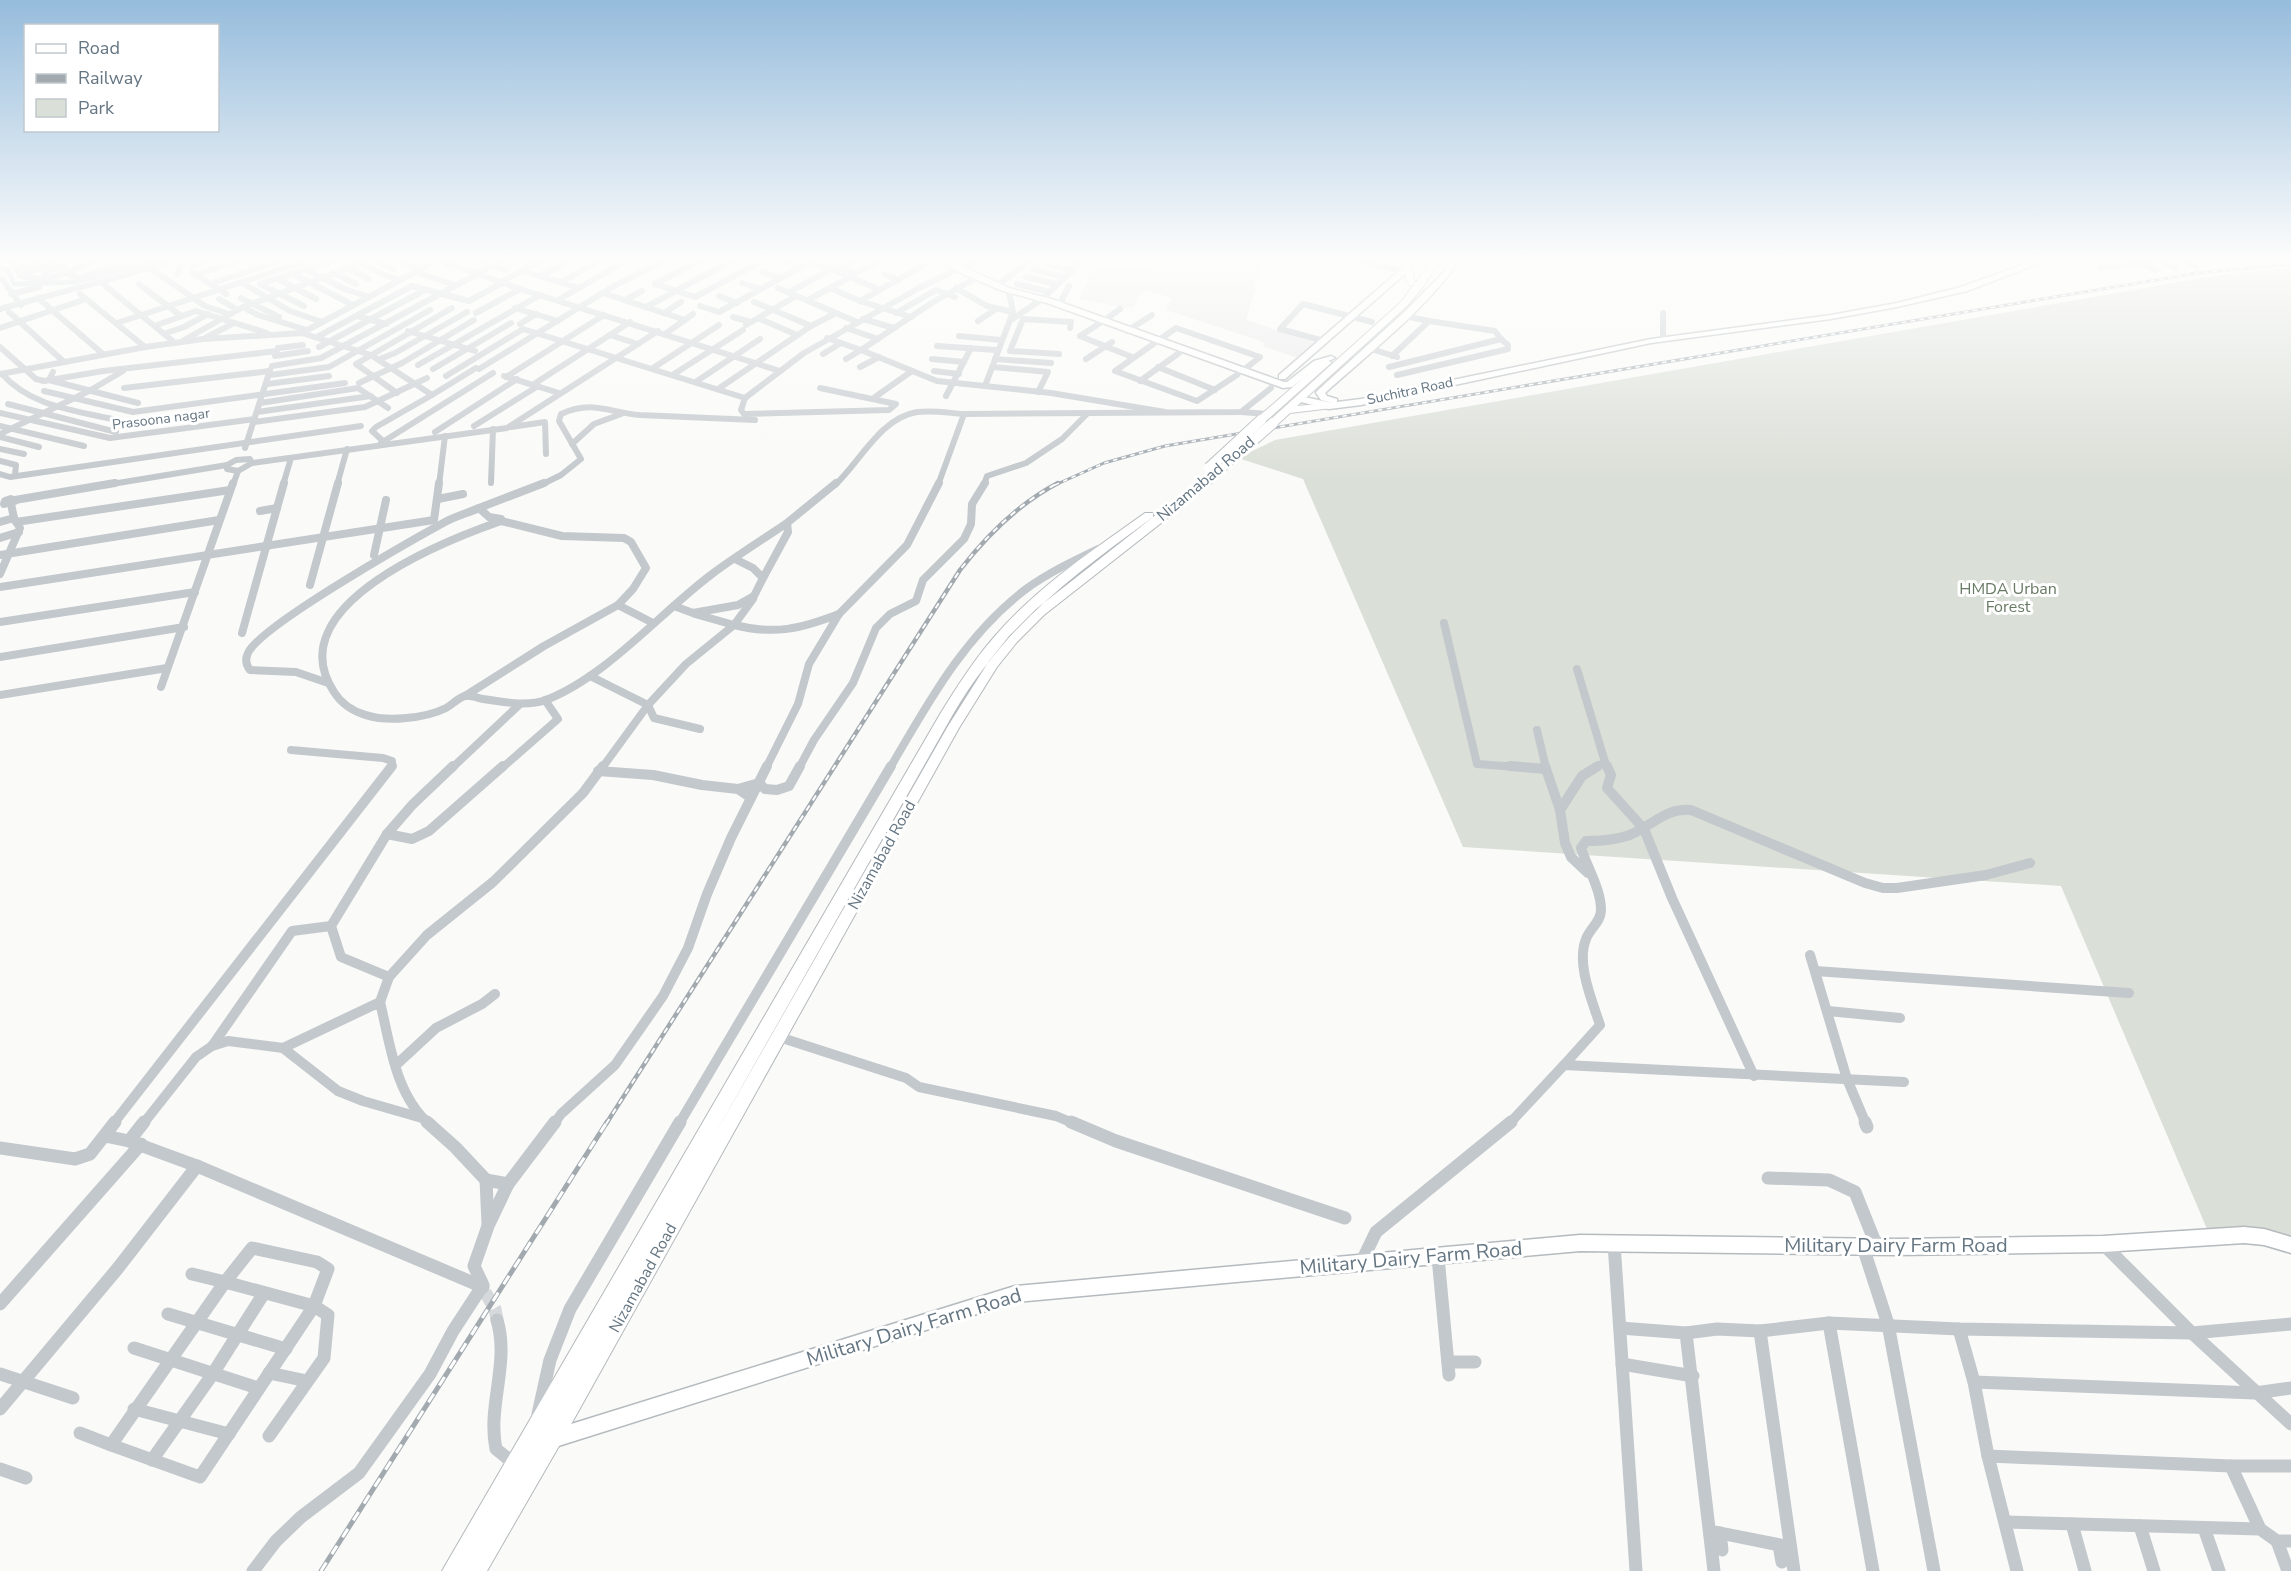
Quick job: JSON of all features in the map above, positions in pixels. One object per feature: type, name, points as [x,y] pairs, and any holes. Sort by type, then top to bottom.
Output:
[{"type":"highway","name":"Nizamabad Road","points":[[475,1571],[544,1435],[812,964],[925,752],[982,659],[1021,616],[1203,485],[1241,452],[1267,419],[1287,411],[1296,395],[1331,358],[1344,352],[1362,332]]},
{"type":"highway","name":"Nizamabad Road","points":[[1057,592],[1108,545],[1170,500],[1369,332]]},
{"type":"highway","points":[[1287,411],[1329,406]]},
{"type":"highway","name":"Nizamabad Road","points":[[453,1571],[516,1465],[544,1435],[778,1037],[812,964]]},
{"type":"main road","points":[[1129,332],[1239,373],[1271,388],[1296,395]]},
{"type":"main road","points":[[1131,332],[1179,353],[1288,386],[1317,363],[1331,358]]},
{"type":"main road","points":[[1282,378],[1334,332]]},
{"type":"main road","points":[[1340,401],[1324,398],[1320,393],[1386,332]]},
{"type":"main road","name":"Suchitra Road","points":[[1296,395],[1324,402],[1340,401],[1664,336],[1693,332]]},
{"type":"main road","name":"Suchitra Road","points":[[1296,395],[1329,406],[1392,396],[1651,341],[1709,332]]},
{"type":"main road","name":"Military Dairy Farm Road","points":[[544,1435],[1015,1294],[1580,1243],[1870,1247],[2103,1244],[2244,1235],[2264,1237],[2291,1245]]},
{"type":"street","points":[[31,332],[63,361]]},
{"type":"street","points":[[77,332],[103,354]]},
{"type":"street","points":[[128,332],[145,346]]},
{"type":"street","points":[[178,343],[198,332]]},
{"type":"street","points":[[203,339],[216,332]]},
{"type":"street","points":[[267,332],[273,334]]},
{"type":"street","points":[[1,374],[145,346],[203,339],[301,332]]},
{"type":"street","points":[[305,332],[380,359],[390,369],[432,395]]},
{"type":"street","points":[[317,337],[326,332]]},
{"type":"street","points":[[319,347],[348,332]]},
{"type":"street","points":[[270,371],[319,359],[370,332]]},
{"type":"street","points":[[124,388],[270,371],[325,368],[390,332]]},
{"type":"street","points":[[397,393],[355,366],[410,332]]},
{"type":"street","points":[[412,332],[472,349]]},
{"type":"street","points":[[380,359],[431,332]]},
{"type":"street","points":[[359,383],[390,369],[451,332]]},
{"type":"street","points":[[418,365],[474,332]]},
{"type":"street","points":[[433,369],[472,349],[497,332]]},
{"type":"street","points":[[446,376],[514,332]]},
{"type":"street","points":[[506,377],[577,332]]},
{"type":"street","points":[[474,426],[614,332]]},
{"type":"street","points":[[507,428],[617,357],[661,332]]},
{"type":"street","points":[[663,332],[780,371]]},
{"type":"street","points":[[653,368],[707,332]]},
{"type":"street","points":[[674,374],[737,332]]},
{"type":"street","points":[[791,332],[797,335]]},
{"type":"street","points":[[718,389],[801,332]]},
{"type":"street","points":[[820,388],[896,404],[891,410],[744,414],[741,410],[745,398],[780,371],[838,332]]},
{"type":"street","points":[[859,332],[878,339]]},
{"type":"street","points":[[846,359],[888,332]]},
{"type":"street","points":[[976,338],[979,332]]},
{"type":"street","points":[[985,386],[1004,332]]},
{"type":"street","points":[[1086,332],[1080,336],[1132,357]]},
{"type":"street","points":[[1169,332],[1114,371],[1197,402],[1260,357],[1191,332]]},
{"type":"street","points":[[1295,332],[1324,341]]},
{"type":"street","points":[[1392,356],[1417,332]]},
{"type":"street","points":[[1397,375],[1508,349],[1508,345],[1496,332]]},
{"type":"street","points":[[166,333],[178,343]]},
{"type":"street","points":[[380,443],[372,431],[376,427],[538,333],[697,381],[745,398]]},
{"type":"street","points":[[241,459],[283,334]]},
{"type":"street","points":[[959,336],[976,338],[1017,334]]},
{"type":"street","points":[[1017,334],[1010,351],[1059,354]]},
{"type":"street","points":[[610,335],[638,344]]},
{"type":"street","points":[[827,338],[937,381],[1039,390]]},
{"type":"street","points":[[697,381],[760,339]]},
{"type":"street","points":[[1389,367],[1501,339]]},
{"type":"street","points":[[1086,359],[1112,342]]},
{"type":"street","points":[[823,354],[841,343]]},
{"type":"street","points":[[277,352],[303,345]]},
{"type":"street","points":[[937,346],[996,351]]},
{"type":"street","points":[[0,347],[38,380],[277,352],[308,351]]},
{"type":"street","points":[[946,396],[971,348]]},
{"type":"street","points":[[1368,348],[1425,368]]},
{"type":"street","points":[[1140,381],[1179,353]]},
{"type":"street","points":[[860,367],[879,357]]},
{"type":"street","points":[[932,358],[964,362]]},
{"type":"street","points":[[995,359],[1051,363]]},
{"type":"street","points":[[466,364],[559,393]]},
{"type":"street","points":[[67,376],[74,366]]},
{"type":"street","points":[[993,367],[1002,366],[1048,372],[1039,390]]},
{"type":"street","points":[[1002,366],[995,383],[1165,412]]},
{"type":"street","points":[[1158,367],[1215,390]]},
{"type":"street","points":[[0,435],[128,369]]},
{"type":"street","points":[[860,411],[873,398],[912,371]]},
{"type":"street","points":[[934,371],[959,374]]},
{"type":"street","points":[[49,380],[52,372]]},
{"type":"street","points":[[380,443],[493,373]]},
{"type":"street","points":[[1,374],[27,398],[112,419]]},
{"type":"street","points":[[76,375],[100,384]]},
{"type":"street","points":[[267,384],[329,376]]},
{"type":"street","points":[[256,418],[360,408],[379,403],[426,378]]},
{"type":"street","points":[[435,432],[517,379]]},
{"type":"street","points":[[49,380],[138,403]]},
{"type":"street","points":[[44,391],[133,412],[345,383]]},
{"type":"street","points":[[260,403],[357,388],[388,408]]},
{"type":"street","points":[[1241,412],[1271,388]]},
{"type":"street","points":[[256,418],[371,396]]},
{"type":"street","points":[[8,404],[116,432]]},
{"type":"street","points":[[328,683],[302,673],[282,671],[260,673],[250,670],[246,664],[247,654],[254,644],[308,603],[447,521],[553,478],[577,464],[581,459],[559,421],[561,414],[582,407],[600,407],[621,414],[740,420],[914,413],[1011,412],[1086,415],[1241,412],[1267,419]]},
{"type":"street","name":"Prasoona nagar","points":[[0,413],[110,438],[256,418]]},
{"type":"street","points":[[465,696],[520,704],[545,700],[590,676],[712,574],[787,523],[838,482],[868,450],[873,440],[891,425],[914,413]]},
{"type":"street","points":[[572,444],[583,430],[598,420],[621,414]]},
{"type":"street","points":[[484,1289],[474,1266],[488,1226],[508,1184],[561,1114],[615,1065],[663,996],[688,948],[707,894],[751,798],[798,704],[809,664],[839,614],[907,545],[943,476],[964,414]]},
{"type":"street","points":[[759,783],[765,789],[777,790],[789,786],[814,740],[853,683],[876,628],[890,614],[916,601],[923,580],[939,567],[951,550],[964,539],[971,524],[972,504],[985,484],[987,476],[1026,464],[1062,439],[1086,415]]},
{"type":"street","points":[[227,465],[229,471],[238,471],[252,464],[380,443],[545,422],[546,454]]},
{"type":"street","points":[[0,426],[84,446]]},
{"type":"street","points":[[0,474],[15,475],[361,426]]},
{"type":"street","points":[[491,483],[493,429]]},
{"type":"street","points":[[0,435],[39,447]]},
{"type":"street","points":[[0,587],[208,556],[324,535],[435,520],[445,436]]},
{"type":"street","points":[[0,449],[24,454]]},
{"type":"street","points":[[310,585],[347,449]]},
{"type":"street","points":[[242,633],[291,458]]},
{"type":"street","points":[[0,574],[20,528],[6,502],[227,465],[241,459],[250,459],[252,464]]},
{"type":"street","points":[[0,461],[16,465],[15,475]]},
{"type":"street","points":[[161,687],[238,471]]},
{"type":"street","points":[[0,522],[230,490]]},
{"type":"street","points":[[438,499],[463,494]]},
{"type":"street","points":[[374,555],[386,500]]},
{"type":"street","points":[[260,511],[277,508]]},
{"type":"street","points":[[479,508],[489,517],[562,536],[624,538],[631,542],[646,568],[633,589],[618,605],[543,646],[442,710],[409,717],[376,720],[352,710],[330,690],[324,669],[327,633],[345,608],[392,570],[457,536],[501,521]]},
{"type":"street","points":[[0,555],[219,520]]},
{"type":"street","points":[[508,1184],[486,1180],[455,1147],[422,1118],[400,1083],[380,1002],[389,977],[428,935],[493,882],[584,793],[648,705],[686,664],[734,625],[754,596],[788,532],[787,523]]},
{"type":"street","points":[[0,538],[19,532]]},
{"type":"street","points":[[544,1435],[540,1392],[552,1352],[570,1309],[940,683],[974,636],[1003,606],[1036,581],[1072,560],[1108,545]]},
{"type":"street","points":[[735,559],[753,567],[764,578]]},
{"type":"street","points":[[0,622],[195,592]]},
{"type":"street","points":[[693,613],[738,606],[754,596]]},
{"type":"street","points":[[618,605],[653,623]]},
{"type":"street","points":[[674,606],[758,632],[776,633],[801,629],[839,614]]},
{"type":"street","points":[[1443,623],[1477,764],[1546,769]]},
{"type":"street","points":[[0,657],[184,627]]},
{"type":"street","points":[[0,695],[167,668]]},
{"type":"street","points":[[1577,669],[1611,775],[1607,788],[1644,829],[1672,898],[1754,1076]]},
{"type":"street","points":[[590,676],[648,705],[654,718],[700,729]]},
{"type":"street","points":[[387,834],[412,839],[429,831],[558,719],[545,700]]},
{"type":"street","points":[[389,977],[341,957],[331,926],[387,834],[413,804],[520,704]]},
{"type":"street","points":[[1537,730],[1546,769],[1560,810],[1568,850],[1571,857],[1589,874]]},
{"type":"street","points":[[0,1148],[75,1159],[90,1154],[393,765],[392,761],[383,758],[291,750]]},
{"type":"street","points":[[1560,810],[1582,776],[1605,762]]},
{"type":"street","points":[[598,771],[653,775],[702,785],[738,789],[759,783]]},
{"type":"street","points":[[738,789],[751,798]]},
{"type":"street","points":[[1362,1261],[1376,1232],[1514,1120],[1600,1025],[1583,956],[1585,939],[1595,927],[1601,913],[1599,896],[1581,848],[1586,841],[1630,836],[1672,809],[1685,809],[1874,887],[1897,888],[1986,875],[2030,863]]},
{"type":"street","points":[[212,1046],[292,931],[331,926]]},
{"type":"street","points":[[1810,955],[1847,1079],[1867,1127]]},
{"type":"street","points":[[1815,971],[2129,993]]},
{"type":"street","points":[[396,1065],[436,1028],[483,1004],[495,994]]},
{"type":"street","points":[[0,1304],[135,1143],[196,1057],[212,1046],[228,1041],[284,1047],[380,1002]]},
{"type":"street","points":[[1828,1011],[1900,1018]]},
{"type":"street","points":[[778,1037],[906,1078],[919,1087],[1056,1116],[1116,1140],[1345,1218]]},
{"type":"street","points":[[284,1047],[338,1091],[363,1101],[422,1118]]},
{"type":"street","points":[[1564,1065],[1904,1082]]},
{"type":"street","points":[[105,1136],[135,1143],[197,1166],[484,1289]]},
{"type":"street","points":[[0,1409],[118,1268],[197,1166]]},
{"type":"street","points":[[1768,1179],[1829,1180],[1856,1192],[1888,1324],[1934,1571]]},
{"type":"street","points":[[486,1180],[488,1226]]},
{"type":"street","points":[[1614,1243],[1636,1571]]},
{"type":"street","points":[[2103,1244],[2192,1333],[2291,1424]]},
{"type":"street","points":[[80,1433],[152,1461],[200,1477],[314,1306],[328,1269],[317,1262],[252,1248],[169,1360],[111,1445]]},
{"type":"street","points":[[1438,1257],[1449,1369],[1474,1362]]},
{"type":"street","points":[[192,1274],[314,1306],[328,1315],[324,1358],[269,1436]]},
{"type":"street","points":[[254,1571],[276,1541],[301,1517],[359,1473],[430,1374],[453,1331],[484,1289]]},
{"type":"street","points":[[152,1461],[212,1375],[264,1293]]},
{"type":"street","points":[[168,1314],[286,1349]]},
{"type":"street","points":[[497,1320],[502,1336],[501,1367],[492,1429],[496,1449],[516,1465]]},
{"type":"street","points":[[1620,1328],[1686,1333],[1717,1329],[1760,1331],[1829,1323],[1959,1329],[2192,1333],[2291,1324]]},
{"type":"street","points":[[1829,1323],[1873,1571]]},
{"type":"street","points":[[1959,1329],[1974,1382],[1988,1456],[2017,1571]]},
{"type":"street","points":[[1760,1331],[1785,1546],[1794,1571]]},
{"type":"street","points":[[1686,1333],[1715,1532],[1714,1571]]},
{"type":"street","points":[[134,1348],[258,1388]]},
{"type":"street","points":[[1622,1364],[1693,1376]]},
{"type":"street","points":[[269,1373],[308,1381]]},
{"type":"street","points":[[0,1374],[73,1398]]},
{"type":"street","points":[[1974,1382],[2255,1393],[2291,1388]]},
{"type":"street","points":[[134,1410],[229,1434]]},
{"type":"street","points":[[1988,1456],[2230,1466],[2291,1466]]},
{"type":"street","points":[[2230,1466],[2260,1529]]},
{"type":"street","points":[[0,1469],[26,1478]]},
{"type":"street","points":[[2006,1522],[2260,1529],[2284,1541],[2288,1571]]},
{"type":"street","points":[[2072,1524],[2085,1571]]},
{"type":"street","points":[[2140,1526],[2154,1571]]},
{"type":"street","points":[[2204,1528],[2219,1571]]},
{"type":"street","points":[[1715,1532],[1785,1546]]},
{"type":"street","points":[[1715,1532],[1722,1550]]},
{"type":"street","points":[[1782,1562],[1785,1546]]},
{"type":"shaded area","points":[[1234,332],[1283,332],[1316,343],[1298,358],[1263,346],[1264,343]]},
{"type":"green space","name":"HMDA Urban Forest","points":[[1892,332],[2291,332],[2291,1247],[2274,1241],[2213,1243],[2061,886],[1463,847],[1303,479],[1238,458],[1275,440]]},
{"type":"tunnel","points":[[485,1292],[495,1309],[497,1320]]},
{"type":"railway","points":[[1055,485],[1104,463],[1165,446],[1844,332]]},
{"type":"railway","points":[[606,1124],[960,570],[1004,521],[1043,491],[1058,483]]},
{"type":"railway","points":[[321,1571],[607,1122]]}]
